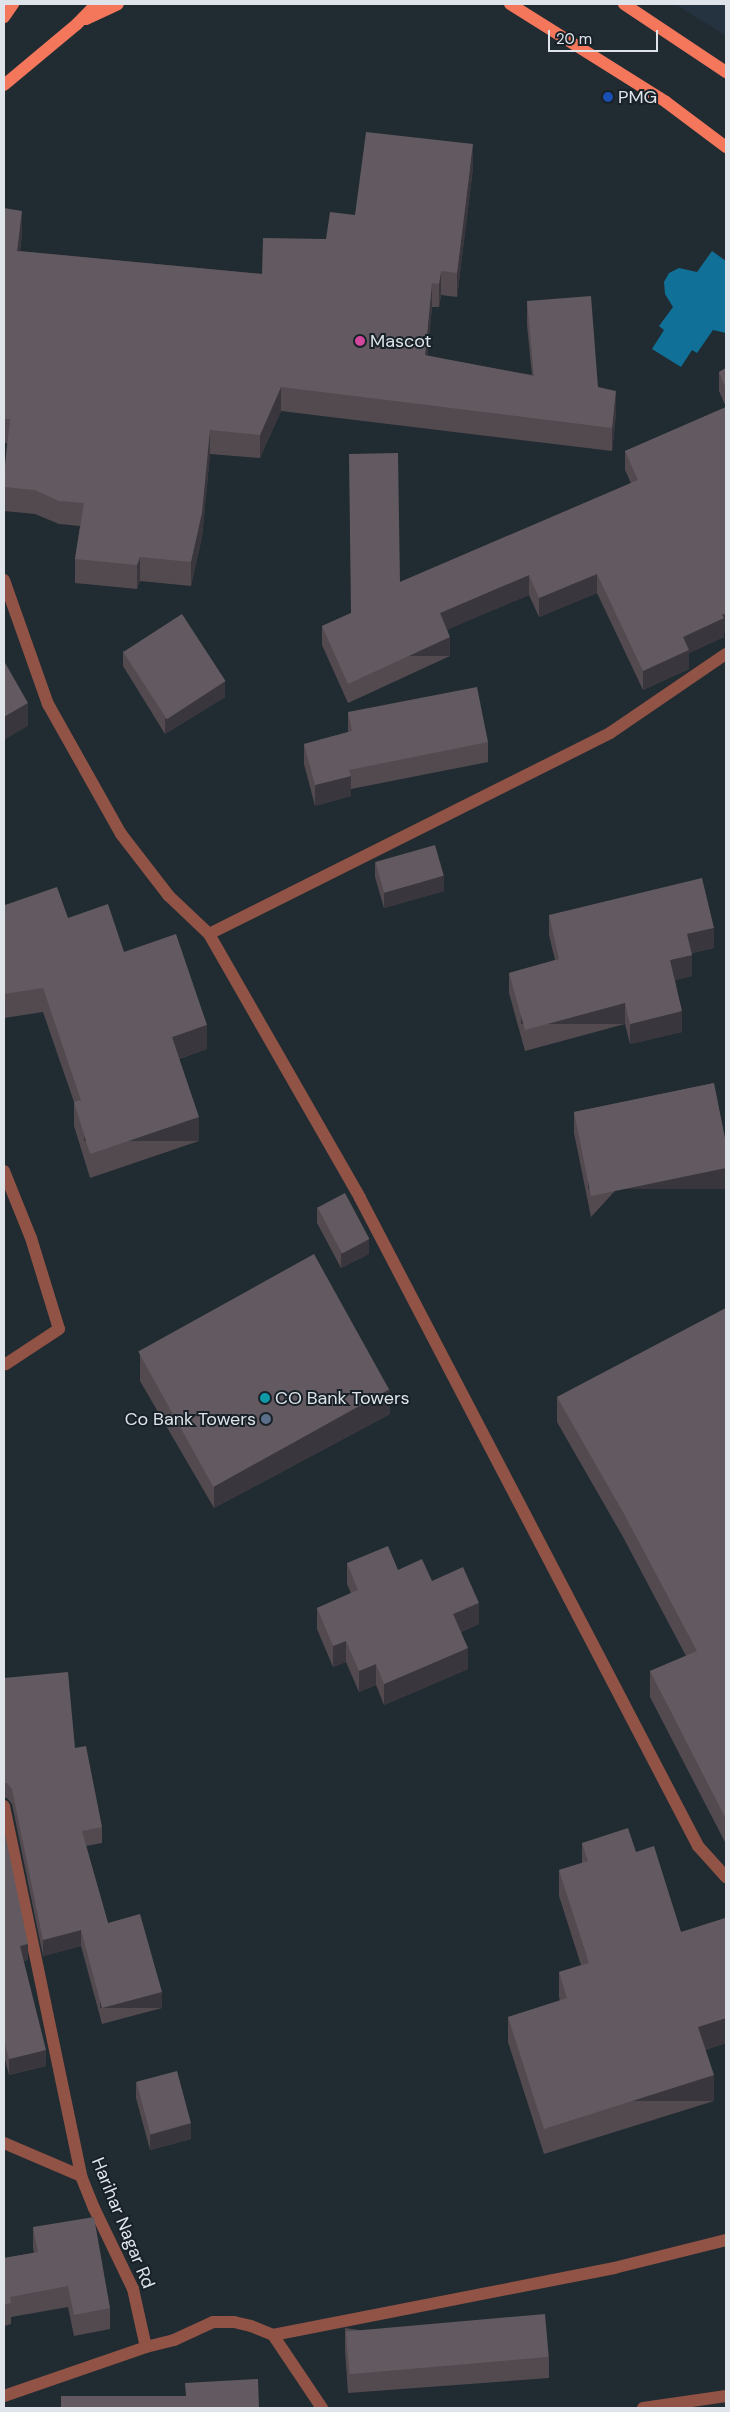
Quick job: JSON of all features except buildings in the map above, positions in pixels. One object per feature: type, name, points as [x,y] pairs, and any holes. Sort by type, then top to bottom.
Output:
[{"type":"main road","points":[[4,17],[13,4]]},
{"type":"main road","points":[[4,85],[77,24],[96,4]]},
{"type":"main road","points":[[77,24],[118,4]]},
{"type":"main road","points":[[510,4],[666,102],[726,147]]},
{"type":"main road","points":[[624,4],[726,72]]},
{"type":"street","points":[[4,580],[48,704],[121,834],[169,896],[209,934],[360,1198],[698,1846],[726,1877]]},
{"type":"street","points":[[209,934],[610,732],[726,654]]},
{"type":"street","points":[[4,1171],[31,1238],[59,1329],[6,1364]]},
{"type":"street","name":"Harihar Nagar Rd","points":[[4,1806],[81,2176],[94,2208],[134,2289],[146,2347]]},
{"type":"street","points":[[4,2143],[81,2176]]},
{"type":"street","points":[[4,2396],[146,2347],[174,2340],[213,2322],[234,2322],[273,2335],[614,2268],[726,2240]]},
{"type":"street","points":[[273,2335],[322,2408]]},
{"type":"street","points":[[643,2408],[726,2396]]},
{"type":"shaded area","points":[[675,4],[726,4],[726,36]]},
{"type":"water","points":[[712,251],[726,261],[726,333],[713,330],[697,353],[692,350],[681,367],[652,349],[664,330],[659,326],[673,307],[665,294],[664,282],[669,273],[679,268],[697,272]]},
{"type":"place","name":"PMG","points":[[608,97]]},
{"type":"place","name":"Mascot","points":[[360,341]]},
{"type":"place","name":"CO Bank Towers","points":[[265,1398]]},
{"type":"place","name":"Co Bank Towers","points":[[266,1419]]}]
